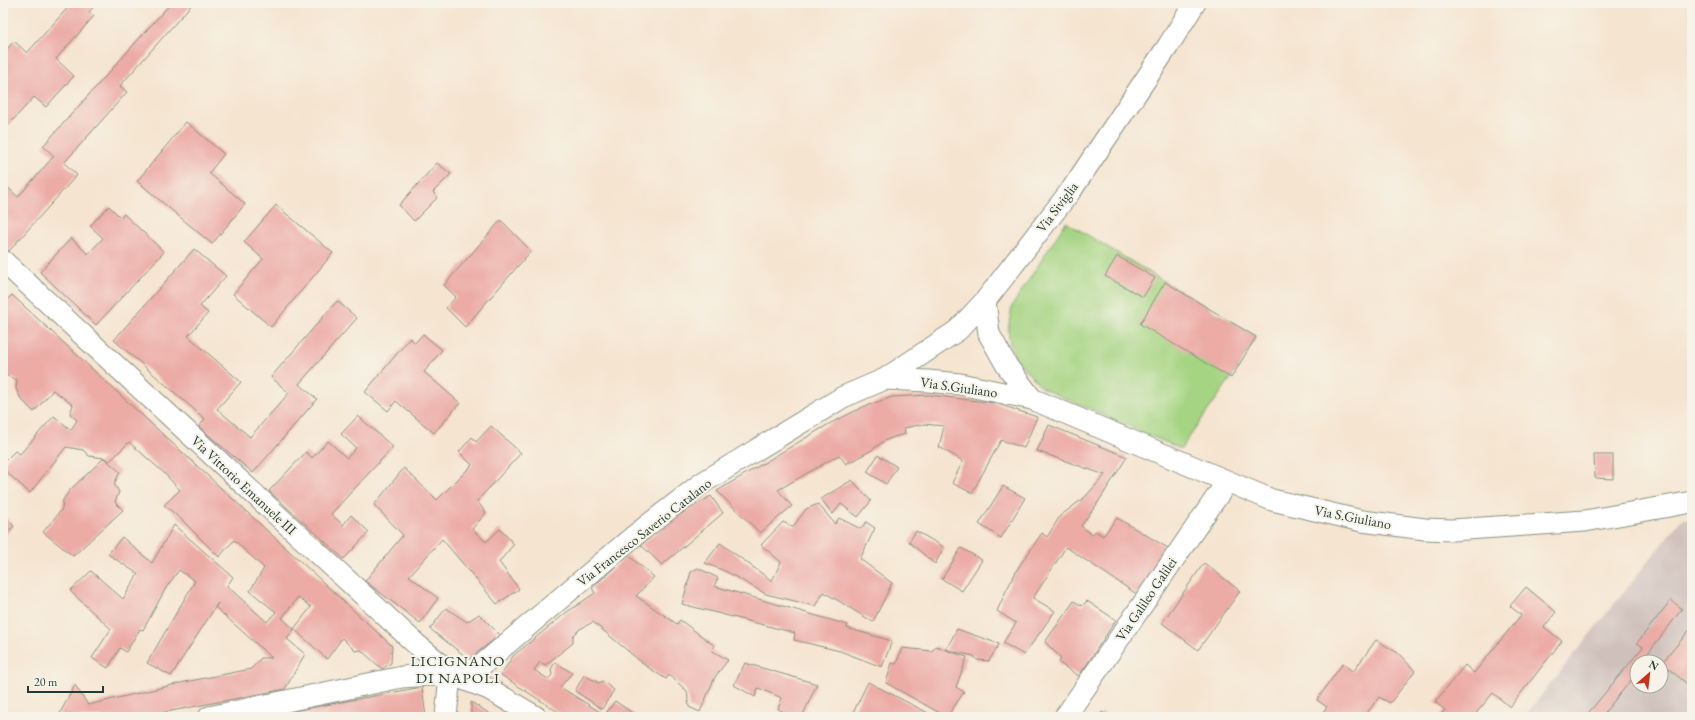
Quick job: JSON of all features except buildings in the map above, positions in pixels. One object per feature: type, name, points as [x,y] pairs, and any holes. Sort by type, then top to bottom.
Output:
[{"type":"street","name":"Via Siviglia","points":[[884,379],[958,330],[985,301],[1072,189],[1195,3]]},
{"type":"street","name":"Via Vittorio Emanuele III","points":[[6,269],[416,644],[455,676]]},
{"type":"street","name":"Via S.Giuliano","points":[[985,301],[990,334],[1007,366],[1032,399]]},
{"type":"street","name":"Via S.Giuliano","points":[[884,379],[960,384],[1032,399],[1272,500],[1354,519],[1425,529],[1452,530],[1585,521],[1692,502]]},
{"type":"street","name":"Via Francesco Saverio Catalano","points":[[455,676],[470,671],[483,664],[634,536],[702,483],[843,397],[884,379]]},
{"type":"street","name":"Via Galileo Galilei","points":[[1065,717],[1227,482]]},
{"type":"street","points":[[209,717],[402,677],[429,675],[455,676],[489,689],[536,717]]},
{"type":"street","points":[[446,717],[449,685],[455,676]]},
{"type":"shaded area","points":[[1692,517],[1692,717],[1524,717],[1681,520]]},
{"type":"green space","points":[[1066,222],[1256,337],[1231,378],[1181,449],[1042,388],[1015,358],[1010,344],[1008,330],[1012,306]]},
{"type":"district","name":"LICIGNANO DI NAPOLI","points":[[458,668]]}]
